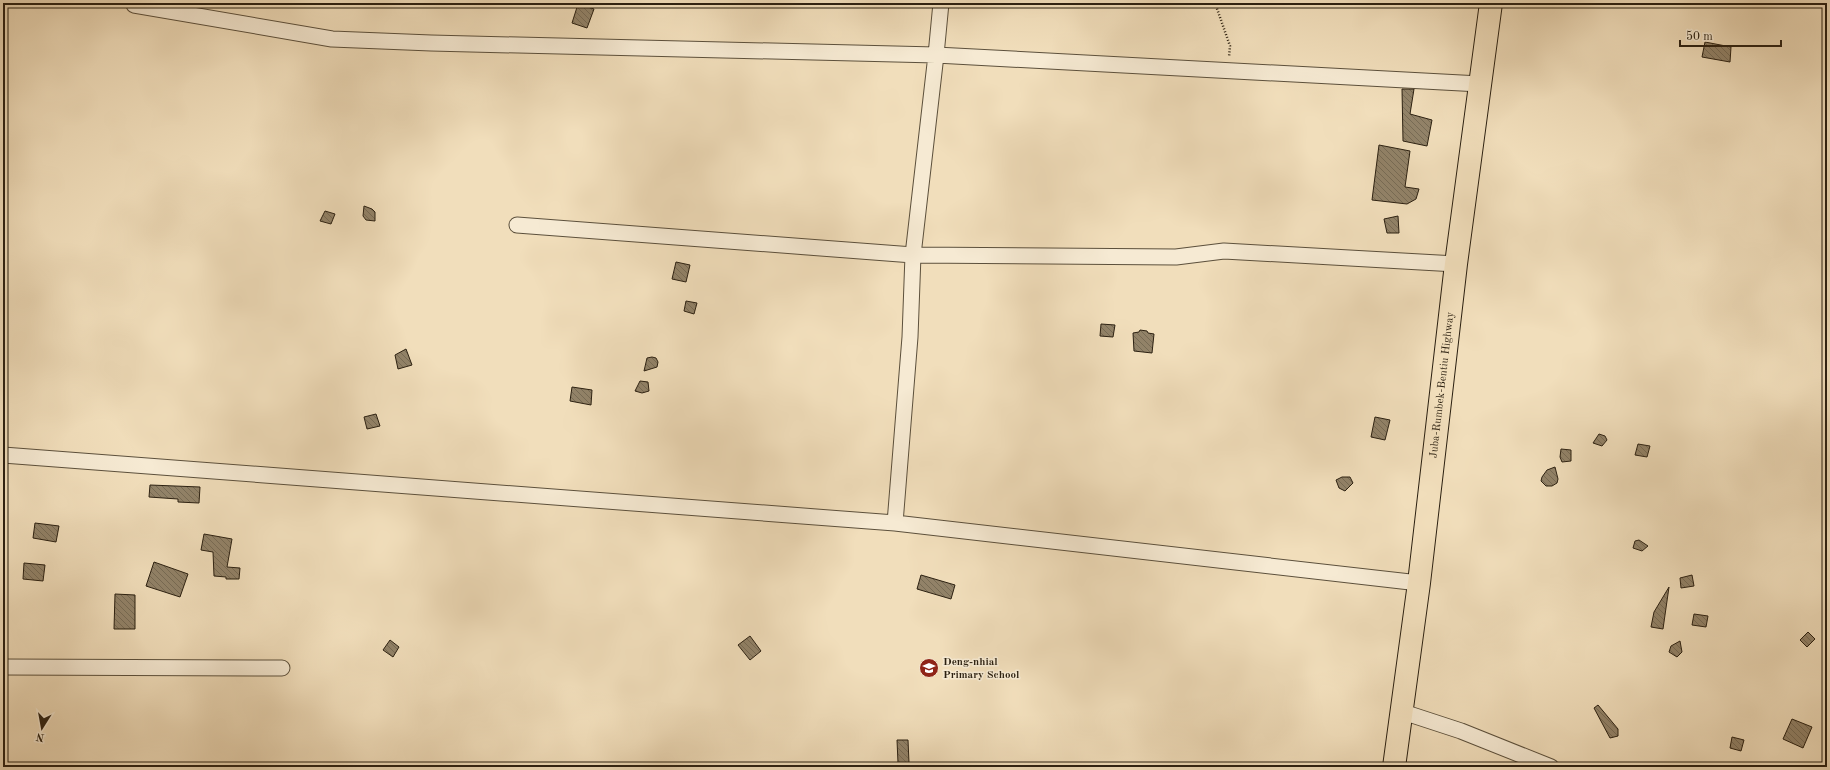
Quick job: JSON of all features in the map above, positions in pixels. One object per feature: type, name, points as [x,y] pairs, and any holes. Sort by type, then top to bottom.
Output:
[{"type":"main road","name":"Juba-Rumbek-Bentiu Highway","points":[[1394,767],[1403,712],[1456,264],[1491,3]]},
{"type":"street","points":[[896,523],[910,337],[914,255],[936,55],[940,3]]},
{"type":"street","points":[[134,6],[332,39],[431,43],[936,55],[1480,84]]},
{"type":"street","points":[[517,224],[914,255],[1176,257],[1224,251],[1456,264]]},
{"type":"street","points":[[3,455],[896,523],[1419,583]]},
{"type":"street","points":[[3,667],[282,668]]},
{"type":"street","points":[[1403,712],[1462,732],[1551,767]]},
{"type":"path","points":[[1215,3],[1230,46],[1228,70]]},
{"type":"building","points":[[578,4],[594,9],[587,28],[572,23]]},
{"type":"building","points":[[1705,42],[1731,47],[1730,62],[1702,57]]},
{"type":"building","points":[[1402,89],[1414,89],[1410,114],[1432,120],[1427,146],[1403,141]]},
{"type":"building","points":[[1379,145],[1410,151],[1405,187],[1419,189],[1416,199],[1407,204],[1372,200]]},
{"type":"building","points":[[364,206],[375,212],[375,221],[366,220],[363,216]]},
{"type":"building","points":[[325,211],[335,214],[331,224],[320,221]]},
{"type":"building","points":[[1398,216],[1399,233],[1387,233],[1384,219]]},
{"type":"building","points":[[676,262],[690,265],[686,282],[672,279]]},
{"type":"building","points":[[686,301],[697,303],[694,314],[684,311]]},
{"type":"building","points":[[1101,324],[1115,325],[1113,337],[1100,336]]},
{"type":"building","points":[[1140,330],[1154,334],[1152,353],[1134,351],[1133,333],[1139,332]]},
{"type":"building","points":[[406,349],[412,365],[398,369],[395,355]]},
{"type":"building","points":[[647,358],[656,358],[658,362],[657,367],[644,371]]},
{"type":"building","points":[[640,381],[648,382],[649,391],[642,393],[635,391]]},
{"type":"building","points":[[572,387],[592,390],[591,405],[570,401]]},
{"type":"building","points":[[376,414],[380,426],[367,429],[364,417]]},
{"type":"building","points":[[1375,417],[1390,420],[1385,440],[1371,437]]},
{"type":"building","points":[[1599,434],[1605,436],[1607,440],[1602,446],[1593,443]]},
{"type":"building","points":[[1638,444],[1650,446],[1647,457],[1635,455]]},
{"type":"building","points":[[1561,449],[1571,450],[1571,461],[1562,462],[1560,457]]},
{"type":"building","points":[[1555,467],[1558,479],[1557,483],[1552,486],[1546,486],[1541,481],[1542,477],[1547,470]]},
{"type":"building","points":[[1342,477],[1350,477],[1353,483],[1345,491],[1339,488],[1336,480]]},
{"type":"building","points":[[150,485],[200,487],[199,503],[178,502],[178,499],[149,497]]},
{"type":"building","points":[[35,523],[59,526],[56,542],[33,538]]},
{"type":"building","points":[[204,534],[232,539],[227,567],[240,568],[239,579],[226,579],[226,577],[214,576],[213,552],[201,550]]},
{"type":"building","points":[[1639,540],[1648,546],[1642,551],[1633,548],[1635,541]]},
{"type":"building","points":[[154,562],[188,574],[180,597],[146,586]]},
{"type":"building","points":[[24,563],[45,565],[43,581],[23,579]]},
{"type":"building","points":[[921,575],[955,585],[951,599],[917,589]]},
{"type":"building","points":[[1692,575],[1694,586],[1681,588],[1680,578]]},
{"type":"building","points":[[1669,587],[1663,629],[1651,627],[1654,612]]},
{"type":"building","points":[[115,594],[135,595],[135,629],[114,629]]},
{"type":"building","points":[[1694,614],[1708,616],[1706,627],[1692,625]]},
{"type":"building","points":[[1808,632],[1815,639],[1807,647],[1800,640]]},
{"type":"building","points":[[750,636],[761,651],[750,660],[738,645]]},
{"type":"building","points":[[390,640],[399,647],[393,657],[383,650]]},
{"type":"building","points":[[1680,641],[1682,652],[1677,657],[1669,652],[1671,646]]},
{"type":"building","points":[[1598,705],[1618,729],[1618,736],[1610,738],[1594,708]]},
{"type":"building","points":[[1792,719],[1812,727],[1803,748],[1783,739]]},
{"type":"building","points":[[1732,737],[1744,740],[1741,751],[1730,748]]},
{"type":"building","points":[[897,740],[908,740],[909,763],[898,763]]},
{"type":"place","name":"Deng-nhial Primary School","points":[[929,668]]}]
